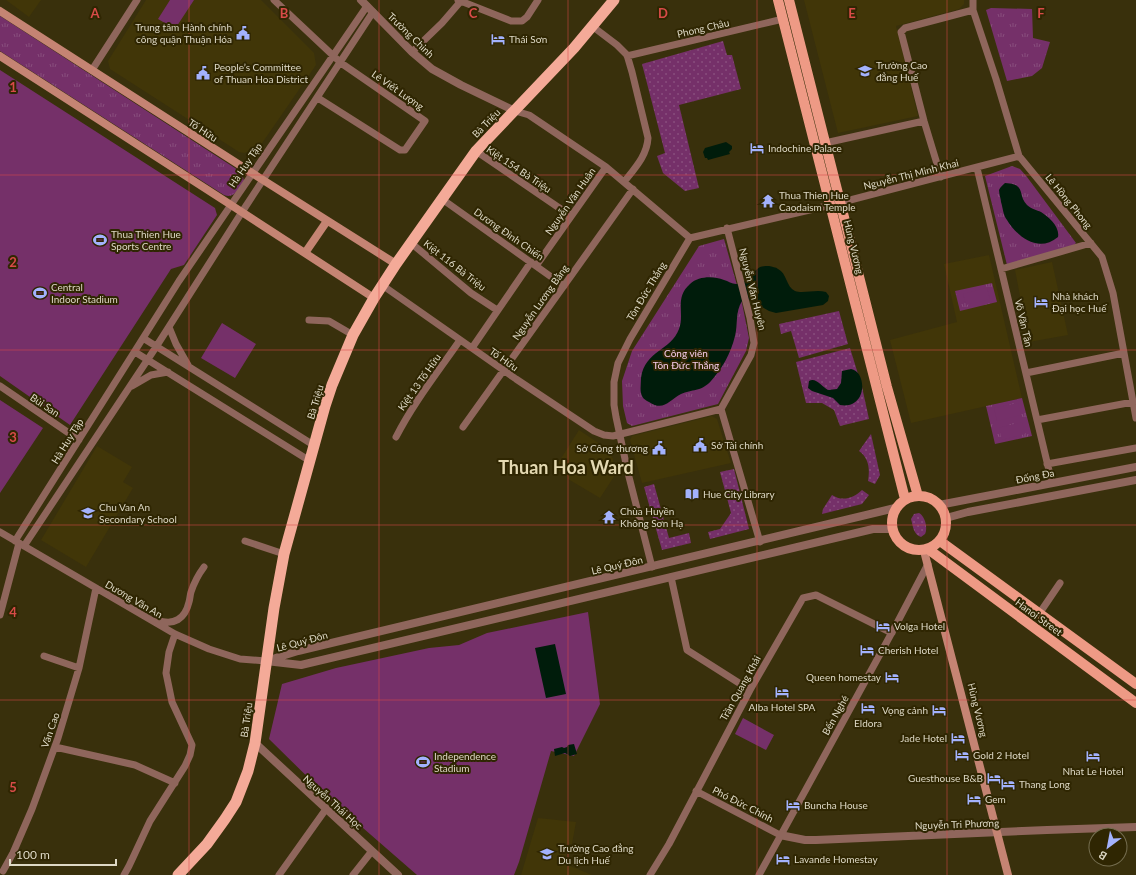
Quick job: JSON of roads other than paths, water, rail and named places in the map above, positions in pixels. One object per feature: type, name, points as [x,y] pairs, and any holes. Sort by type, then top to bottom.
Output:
[{"type":"highway","name":"Bà Triệu","points":[[178,875],[207,844],[225,819],[236,802],[248,771],[254,743],[274,608],[284,554],[332,385],[353,335],[374,298],[396,264],[476,151],[516,111],[574,48],[614,0]]},
{"type":"main road","name":"Hùng Vương","points":[[778,0],[918,496]]},
{"type":"main road","name":"Hùng Vương","points":[[789,0],[825,143],[835,203],[905,500]]},
{"type":"main road","name":"Tố Hữu","points":[[0,11],[396,264]]},
{"type":"main road","points":[[0,56],[374,298]]},
{"type":"main road","points":[[305,253],[327,221]]},
{"type":"main road","points":[[918,496],[933,500],[939,504],[946,518],[945,530],[940,541],[926,550],[917,551],[903,546],[898,542],[892,529],[891,522],[895,508],[905,500],[918,496]]},
{"type":"main road","name":"Hanoi Street","points":[[940,541],[1136,684]]},
{"type":"main road","name":"Hùng Vương","points":[[926,550],[928,564],[1008,875]]},
{"type":"main road","name":"Hanoi Street","points":[[926,550],[1136,703]]},
{"type":"street","points":[[92,70],[137,0]]},
{"type":"street","name":"Lê Viết Lượng","points":[[274,0],[332,56],[425,121],[404,150],[400,150],[318,98]]},
{"type":"street","points":[[412,52],[442,23],[459,0],[511,21],[522,21],[527,17],[538,0]]},
{"type":"street","name":"Lê Hồng Phong","points":[[973,0],[973,10],[996,79],[1019,156],[1102,258],[1109,279],[1136,418]]},
{"type":"street","name":"Hà Huy Tập","points":[[19,543],[55,478],[143,338],[184,274],[332,56],[364,3]]},
{"type":"street","name":"Trường Chinh","points":[[364,3],[412,52],[432,69],[461,85],[516,111]]},
{"type":"street","points":[[941,177],[924,121],[901,32],[905,28],[973,10]]},
{"type":"street","points":[[0,615],[19,543],[65,484],[148,360],[242,212],[373,12]]},
{"type":"street","name":"Phong Châu","points":[[627,56],[783,19]]},
{"type":"street","points":[[592,26],[617,45],[627,56],[648,138],[648,145],[644,155],[624,182]]},
{"type":"street","points":[[516,111],[529,115],[606,167],[690,238]]},
{"type":"street","points":[[825,143],[924,121]]},
{"type":"street","name":"Kiệt 154 Bà Triệu","points":[[476,151],[571,216]]},
{"type":"street","name":"Nguyễn Thị Minh Khai","points":[[690,238],[941,177],[1019,156]]},
{"type":"street","name":"Nguyễn Văn Huân","points":[[533,264],[571,216],[606,167]]},
{"type":"street","name":"Võ Văn Tần","points":[[977,168],[1052,483]]},
{"type":"street","name":"Nguyễn Lương Bằng","points":[[463,427],[633,189]]},
{"type":"street","name":"Dương Đình Chiến","points":[[442,199],[564,286]]},
{"type":"street","name":"Nguyễn Văn Huyên","points":[[721,409],[753,349],[754,343],[753,330],[727,228]]},
{"type":"street","name":"Tôn Đức Thắng","points":[[652,567],[620,435],[614,405],[614,382],[618,363],[630,339],[690,238]]},
{"type":"street","name":"Kiệt 116 Bà Triệu","points":[[411,243],[471,292],[497,310]]},
{"type":"street","points":[[1001,269],[1091,243]]},
{"type":"street","points":[[472,348],[497,310],[533,264]]},
{"type":"street","name":"Tố Hữu","points":[[382,285],[504,371],[599,434],[613,436],[620,435]]},
{"type":"street","points":[[309,320],[329,321],[353,335]]},
{"type":"street","points":[[169,327],[176,344],[190,368]]},
{"type":"street","points":[[143,338],[315,446]]},
{"type":"street","name":"Kiệt 13 Tố Hữu","points":[[396,437],[420,397],[460,340]]},
{"type":"street","points":[[135,352],[310,461]]},
{"type":"street","points":[[1026,373],[1124,352]]},
{"type":"street","points":[[130,387],[151,375],[168,372]]},
{"type":"street","name":"Bùi San","points":[[0,386],[79,440]]},
{"type":"street","points":[[1037,420],[1133,402]]},
{"type":"street","points":[[620,435],[721,409],[760,542]]},
{"type":"street","points":[[98,410],[108,419]]},
{"type":"street","points":[[1047,464],[1136,448]]},
{"type":"street","name":"Đống Đa","points":[[939,504],[1136,467]]},
{"type":"street","points":[[55,478],[65,484]]},
{"type":"street","points":[[946,518],[969,512],[1136,480]]},
{"type":"street","name":"Lê Quý Đôn","points":[[266,661],[449,615],[760,542],[895,508]]},
{"type":"street","points":[[815,528],[818,542]]},
{"type":"street","name":"Lê Quý Đôn","points":[[266,661],[301,664],[873,529],[892,529]]},
{"type":"street","name":"Dương Văn An","points":[[0,532],[175,634],[209,649],[240,659],[266,661]]},
{"type":"street","points":[[245,541],[284,554]]},
{"type":"street","name":"Bến Nghé","points":[[759,875],[892,633],[928,564]]},
{"type":"street","points":[[143,616],[165,623],[172,622],[183,616],[190,600],[190,595],[196,579],[204,567]]},
{"type":"street","points":[[652,567],[656,580]]},
{"type":"street","points":[[671,577],[687,650],[750,690]]},
{"type":"street","points":[[1039,614],[1060,584]]},
{"type":"street","name":"Văn Cao","points":[[3,871],[14,853],[55,747],[79,668],[96,588]]},
{"type":"street","name":"Trần Quang Khải","points":[[650,875],[669,844],[750,690],[802,598],[816,595],[892,633]]},
{"type":"street","points":[[449,615],[453,629]]},
{"type":"street","points":[[124,875],[150,821],[185,766],[190,755],[192,744],[172,702],[166,673],[169,652],[175,634]]},
{"type":"street","points":[[44,656],[79,668]]},
{"type":"street","name":"Nguyễn Thái Học","points":[[254,743],[398,875]]},
{"type":"street","points":[[55,747],[135,765],[175,782]]},
{"type":"street","name":"Phó Đức Chính","points":[[696,792],[780,835]]},
{"type":"street","points":[[279,875],[326,809]]},
{"type":"street","name":"Nguyễn Tri Phương","points":[[780,835],[804,840],[816,840],[1136,827]]},
{"type":"street","points":[[353,875],[372,851]]},
{"type":"place","name":"Trung tâm Hành chính công quận Thuận Hóa","points":[[243,33]]},
{"type":"place","name":"Thái Sơn","points":[[498,39]]},
{"type":"place","name":"Trường Cao đẳng Huế","points":[[865,71]]},
{"type":"place","name":"People’s Committee of Thuan Hoa District","points":[[203,73]]},
{"type":"place","name":"Indochine Palace","points":[[757,148]]},
{"type":"place","name":"Thua Thien Hue Caodaism Temple","points":[[768,201]]},
{"type":"place","name":"Thua Thien Hue Sports Centre","points":[[100,240]]},
{"type":"place","name":"Central Indoor Stadium","points":[[40,293]]},
{"type":"place","name":"Nhà khách Đại học Huế","points":[[1041,302]]},
{"type":"place","name":"Sở Tài chính","points":[[700,445]]},
{"type":"place","name":"Sở Công thương","points":[[659,448]]},
{"type":"place","name":"Hue City Library","points":[[692,494]]},
{"type":"place","name":"Chu Van An Secondary School","points":[[88,513]]},
{"type":"place","name":"Chùa Huyền Không Sơn Hạ","points":[[609,517]]},
{"type":"place","name":"Volga Hotel","points":[[883,626]]},
{"type":"place","name":"Cherish Hotel","points":[[867,650]]},
{"type":"place","name":"Queen homestay","points":[[892,677]]},
{"type":"place","name":"Alba Hotel SPA","points":[[782,692]]},
{"type":"place","name":"Eldora","points":[[868,708]]},
{"type":"place","name":"Vọng cảnh","points":[[939,710]]},
{"type":"place","name":"Jade Hotel","points":[[958,738]]},
{"type":"place","name":"Gold 2 Hotel","points":[[962,755]]},
{"type":"place","name":"Nhat Le Hotel","points":[[1093,756]]},
{"type":"place","name":"Independence Stadium","points":[[423,762]]},
{"type":"place","name":"Guesthouse B&B","points":[[994,778]]},
{"type":"place","name":"Thang Long","points":[[1008,784]]},
{"type":"place","name":"Gem","points":[[974,799]]},
{"type":"place","name":"Buncha House","points":[[793,805]]},
{"type":"place","name":"Trường Cao đẳng Du lịch Huế","points":[[547,854]]},
{"type":"place","name":"Lavande Homestay","points":[[783,859]]},
{"type":"district","name":"Thuan Hoa Ward","points":[[566,467]]},
{"type":"park label","name":"Công viên Tôn Đức Thắng","points":[[686,358]]}]
